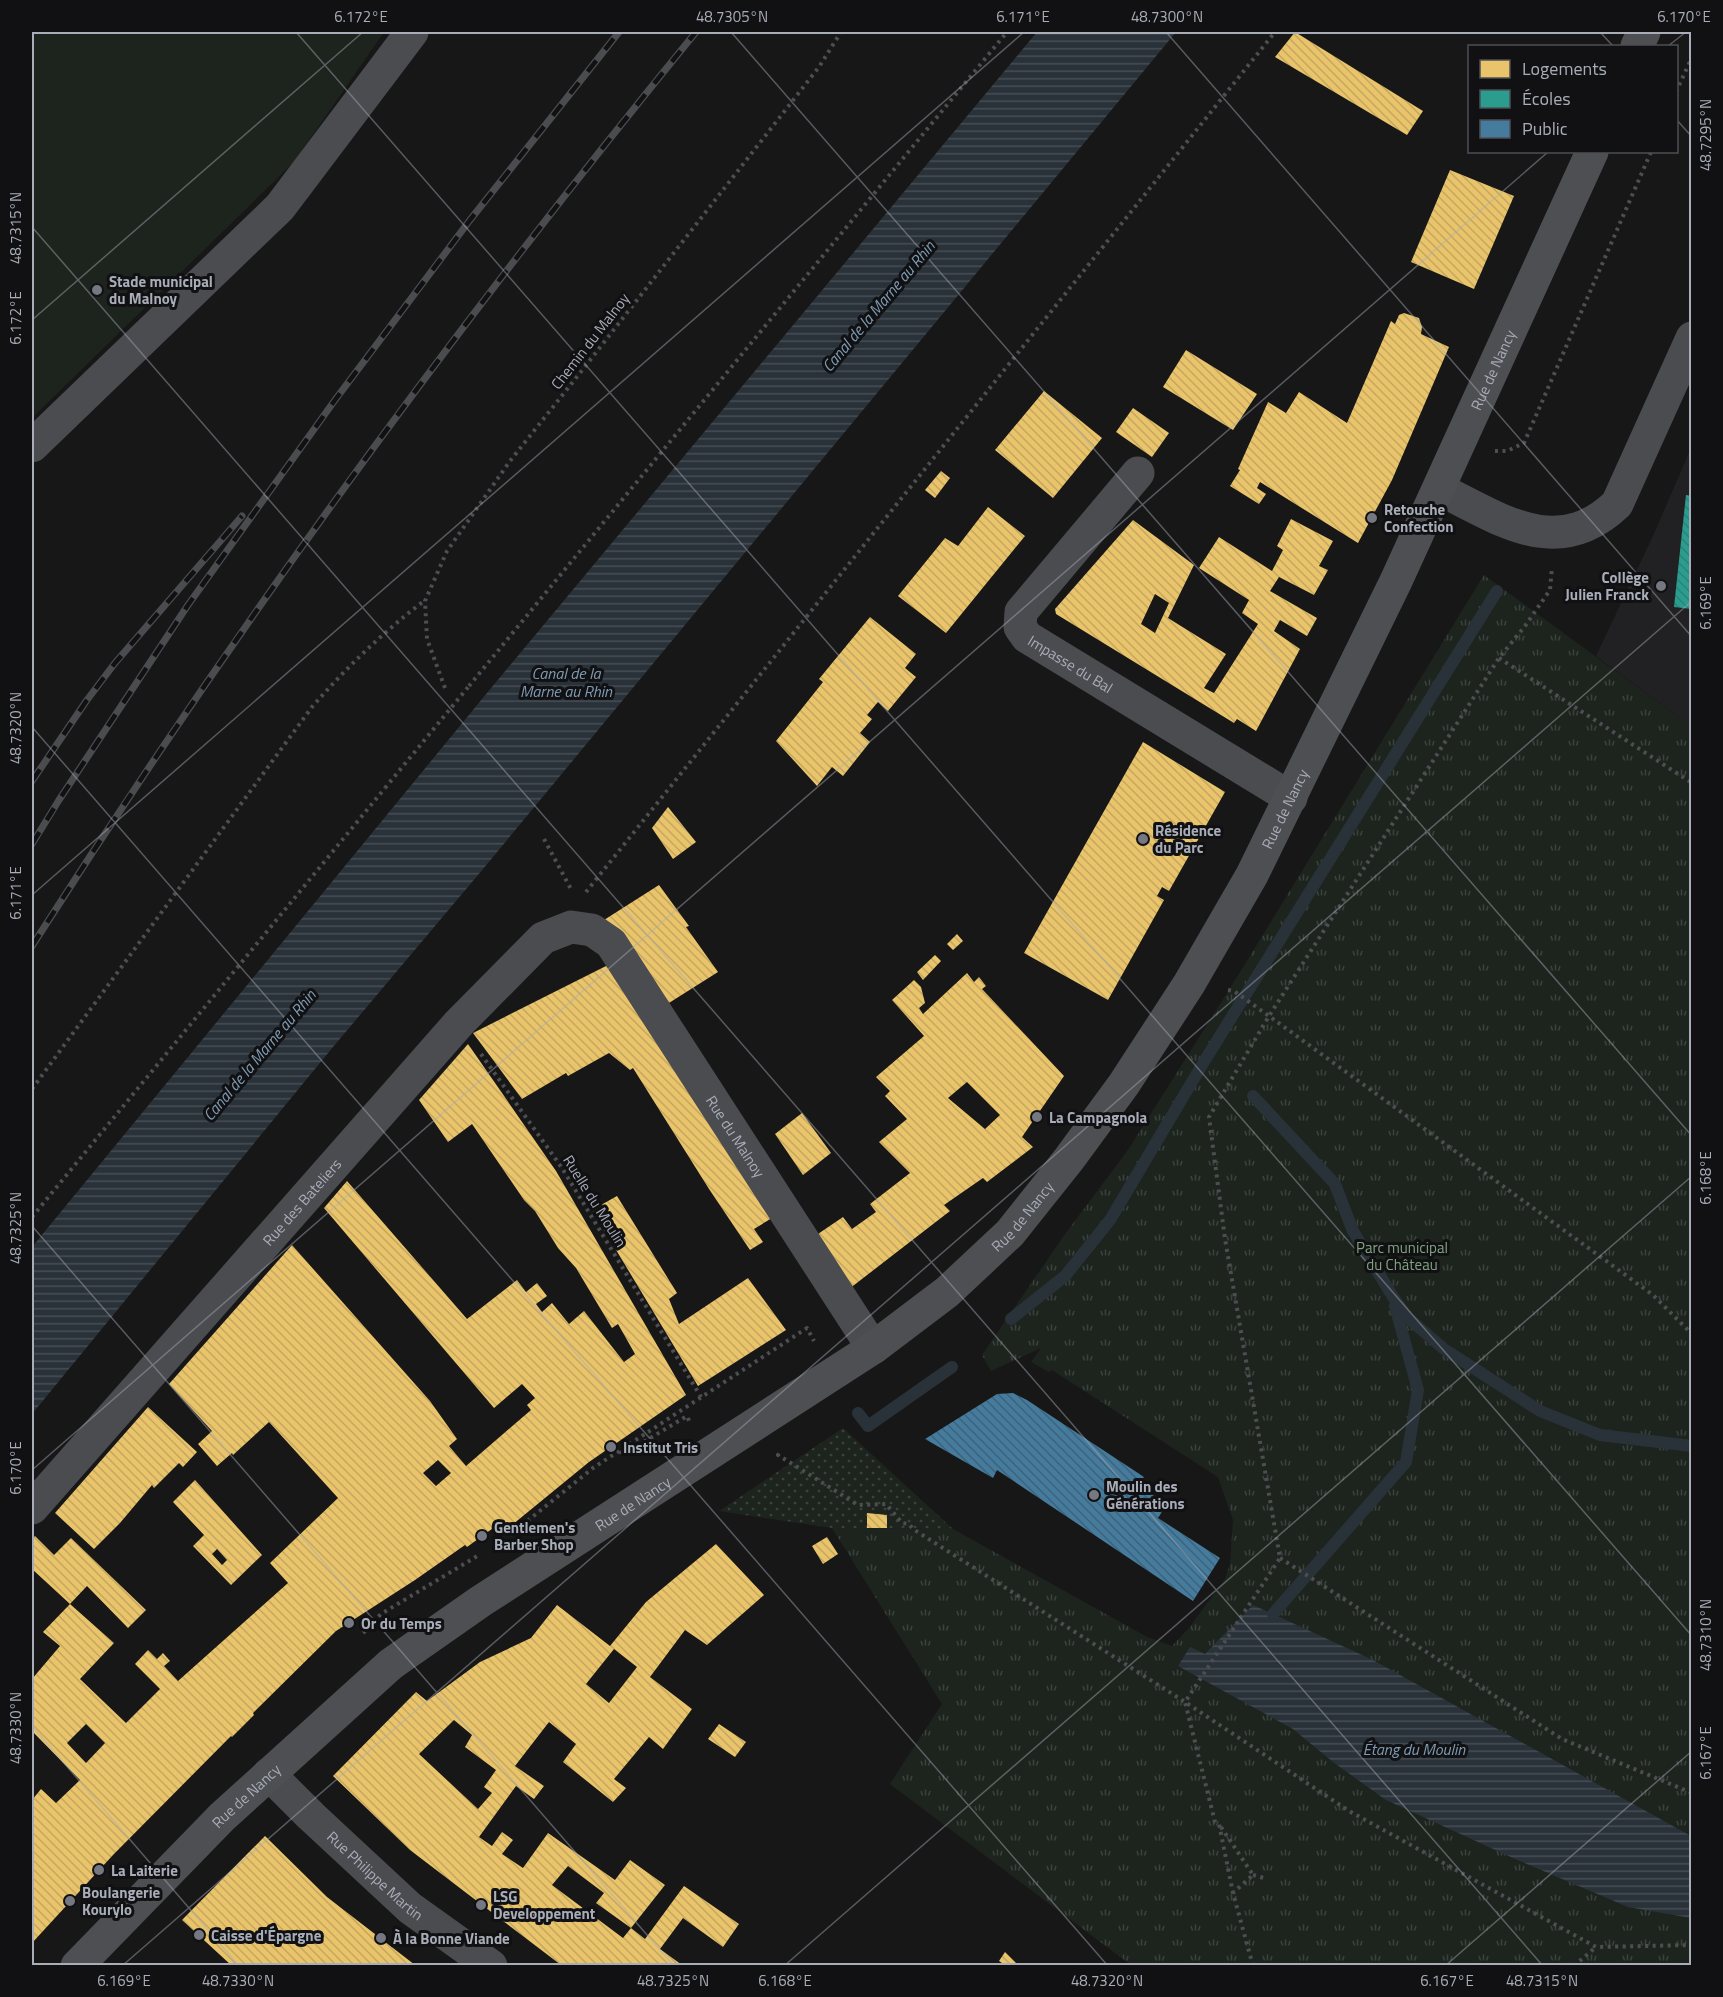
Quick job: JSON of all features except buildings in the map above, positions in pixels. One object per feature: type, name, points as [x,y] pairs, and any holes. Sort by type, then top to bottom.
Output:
[{"type":"main road","name":"Rue de Nancy","points":[[76,1965],[222,1817],[391,1664],[481,1602],[873,1348],[947,1292],[1010,1233],[1069,1159],[1124,1084],[1189,984],[1252,875],[1439,489],[1592,153]]},
{"type":"street","points":[[32,446],[280,207],[412,32]]},
{"type":"street","points":[[1439,489],[1480,510],[1534,532],[1555,533],[1576,530],[1602,518],[1617,504],[1692,338]]},
{"type":"street","name":"Impasse du Bal","points":[[1138,473],[1021,612],[1020,627],[1028,636],[1291,798]]},
{"type":"street","name":"Rue des Bateliers","points":[[32,1508],[459,1023],[543,938],[571,927],[592,930]]},
{"type":"street","name":"Rue du Malnoy","points":[[592,930],[611,943],[873,1348]]},
{"type":"street","name":"Rue Philippe Martin","points":[[269,1774],[410,1908],[490,1965]]},
{"type":"path","name":"Chemin du Malnoy","points":[[445,688],[427,639],[425,601],[447,551],[510,461],[819,67],[841,32]]},
{"type":"path","points":[[32,1217],[1006,32]]},
{"type":"path","points":[[586,892],[1275,32]]},
{"type":"path","points":[[1678,90],[1692,57]]},
{"type":"path","points":[[1456,450],[1507,451],[1524,443],[1651,153]]},
{"type":"path","points":[[1264,1878],[1253,1875],[1219,1824],[1215,1822],[1185,1702],[1280,1558],[1225,1239],[1209,1117],[1269,1016],[1499,658],[1526,626],[1550,590],[1555,533]]},
{"type":"path","points":[[32,1089],[312,707],[342,672],[392,626],[425,601]]},
{"type":"path","points":[[1499,658],[1692,783]]},
{"type":"path","points":[[544,839],[573,893]]},
{"type":"path","points":[[1234,991],[1653,1295],[1692,1334]]},
{"type":"path","name":"Ruelle du Moulin","points":[[459,1023],[562,1168],[701,1397]]},
{"type":"path","points":[[506,1539],[593,1468],[807,1328],[814,1341]]},
{"type":"path","points":[[620,1451],[622,1455],[687,1416],[689,1421]]},
{"type":"path","points":[[778,1455],[858,1505],[886,1504],[902,1522],[909,1524],[913,1529],[1185,1702],[1349,1811],[1596,1947],[1692,1945]]},
{"type":"path","points":[[363,1633],[381,1614],[486,1550]]},
{"type":"path","points":[[1280,1558],[1562,1739],[1692,1793]]},
{"type":"path","points":[[1219,1824],[1233,1893],[1253,1965]]},
{"type":"path","points":[[1233,1893],[1253,1875]]},
{"type":"path","points":[[1574,1965],[1596,1947]]},
{"type":"shaded area","name":"Collège Julien Franck","points":[[1691,448],[1691,726],[1596,656],[1653,536]]},
{"type":"green space","name":"Stade municipal du Malnoy","points":[[32,32],[384,32],[294,162],[32,418]]},
{"type":"green space","name":"Parc municipal du Château","points":[[1484,575],[1691,726],[1691,1965],[1131,1965],[890,1784],[942,1704],[832,1528],[953,1529],[1147,1637],[1172,1646],[1189,1628],[1225,1579],[1230,1564],[1233,1520],[1218,1477],[1052,1370],[1049,1372],[1031,1362],[1041,1348],[991,1371],[982,1355],[1063,1237],[1128,1150]]},
{"type":"green space","points":[[843,1428],[953,1529],[832,1528],[719,1511]]},
{"type":"water","name":"Canal de la Marne au Rhin","points":[[1037,32],[1176,32],[333,1047],[32,1414],[32,1247],[482,699]]},
{"type":"water","name":"Étang du Moulin","points":[[1253,1605],[1373,1660],[1691,1836],[1691,1918],[1628,1907],[1386,1800],[1333,1762],[1293,1729],[1178,1666],[1190,1647],[1205,1654]]},
{"type":"waterway","points":[[1011,1319],[1065,1276],[1110,1220],[1205,1060],[1497,591]]},
{"type":"waterway","points":[[1253,1096],[1335,1184],[1353,1231],[1393,1297],[1407,1317],[1444,1349],[1540,1411],[1600,1435],[1692,1446]]},
{"type":"waterway","points":[[1273,1614],[1406,1462],[1418,1390],[1395,1306]]},
{"type":"waterway","points":[[858,1413],[868,1426],[952,1367]]},
{"type":"railway","points":[[32,844],[188,605],[335,400],[470,220],[619,32]]},
{"type":"railway","points":[[32,946],[188,710],[350,479],[520,253],[696,32]]},
{"type":"railway","points":[[32,781],[115,663],[242,516]]},
{"type":"place","name":"Stade municipal du Malnoy","points":[[97,290]]},
{"type":"place","name":"Retouche Confection","points":[[1372,518]]},
{"type":"place","name":"Collège Julien Franck","points":[[1661,586]]},
{"type":"place","name":"Résidence du Parc","points":[[1143,839]]},
{"type":"place","name":"La Campagnola","points":[[1037,1117]]},
{"type":"place","name":"Institut Tris","points":[[611,1447]]},
{"type":"place","name":"Moulin des Générations","points":[[1094,1495]]},
{"type":"place","name":"Gentlemen's Barber Shop","points":[[482,1536]]},
{"type":"place","name":"Or du Temps","points":[[349,1623]]},
{"type":"place","name":"La Laiterie","points":[[99,1870]]},
{"type":"place","name":"Boulangerie Kourylo","points":[[70,1901]]},
{"type":"place","name":"LSG Developpement","points":[[481,1905]]},
{"type":"place","name":"Caisse d'Épargne","points":[[199,1935]]},
{"type":"place","name":"À la Bonne Viande","points":[[381,1938]]}]
